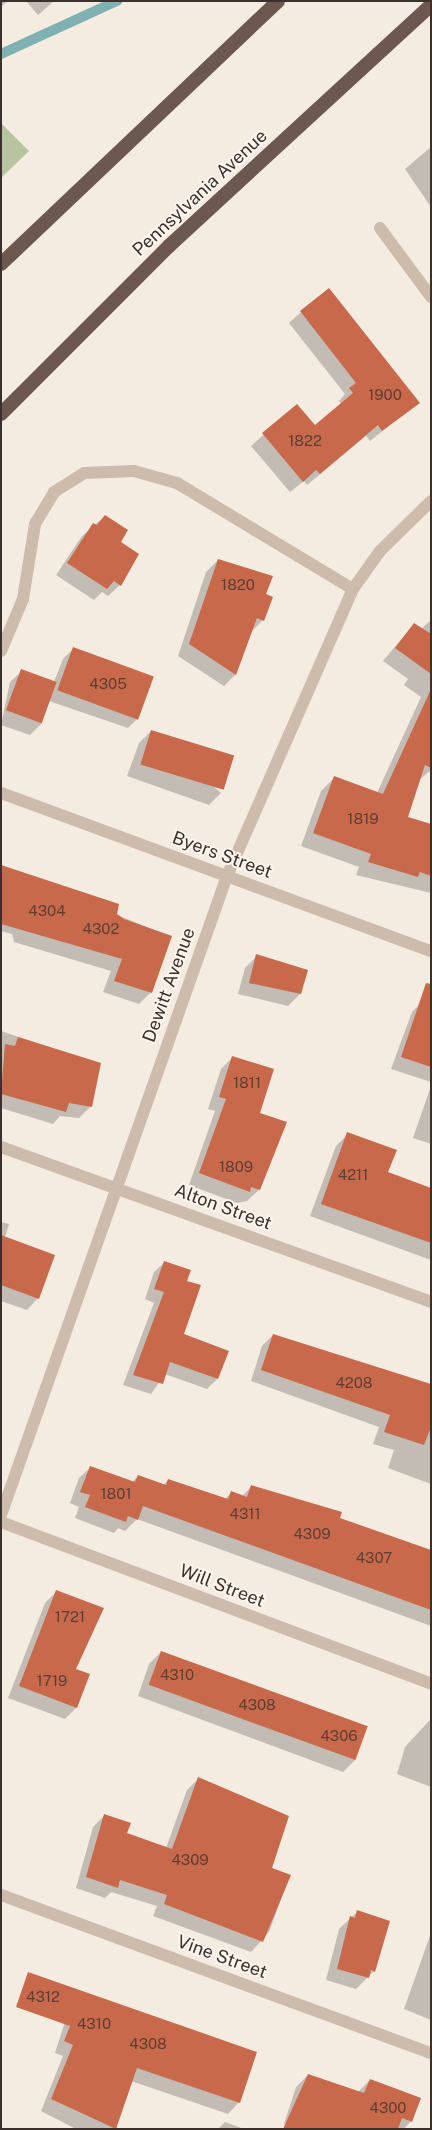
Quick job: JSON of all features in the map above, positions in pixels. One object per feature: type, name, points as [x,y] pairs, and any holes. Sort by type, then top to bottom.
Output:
[{"type":"highway","points":[[1,264],[278,1]]},
{"type":"highway","name":"Pennsylvania Avenue","points":[[1,414],[169,246],[431,5]]},
{"type":"street","points":[[380,228],[431,297]]},
{"type":"street","points":[[1,651],[23,599],[35,524],[54,492],[84,473],[134,471],[177,483],[353,589]]},
{"type":"street","name":"Dewitt Avenue","points":[[1,1515],[115,1186],[227,876],[353,589],[380,551],[431,501]]},
{"type":"street","name":"Byers Street","points":[[1,793],[431,951]]},
{"type":"street","name":"Alton Street","points":[[1,1147],[115,1186],[431,1302]]},
{"type":"street","name":"Will Street","points":[[1,1522],[431,1684]]},
{"type":"street","name":"Vine Street","points":[[1,1895],[431,2053]]},
{"type":"green space","points":[[1,123],[29,151],[1,178]]},
{"type":"building","points":[[329,288],[420,403],[382,431],[378,425],[320,474],[316,470],[303,482],[262,433],[297,404],[315,425],[353,393],[349,388],[356,383],[300,311]]},
{"type":"building","points":[[105,515],[128,530],[121,542],[139,554],[121,586],[114,581],[107,589],[67,563],[93,523],[97,525]]},
{"type":"building","points":[[218,559],[273,576],[266,594],[273,597],[264,621],[257,618],[236,675],[189,644]]},
{"type":"building","points":[[414,623],[431,634],[431,674],[395,648]]},
{"type":"building","points":[[73,647],[154,676],[138,720],[57,690]]},
{"type":"building","points":[[21,669],[57,682],[42,723],[6,710]]},
{"type":"building","points":[[431,689],[431,768],[425,765],[408,817],[431,824],[431,876],[420,872],[418,877],[368,862],[371,854],[313,833],[334,776],[383,794]]},
{"type":"building","points":[[151,730],[234,755],[224,790],[140,764]]},
{"type":"building","points":[[1,865],[119,904],[117,914],[124,919],[172,936],[152,993],[114,981],[122,959],[1,924]]},
{"type":"building","points":[[256,954],[308,970],[301,994],[249,983]]},
{"type":"building","points":[[426,983],[431,984],[431,1067],[401,1057]]},
{"type":"building","points":[[18,1037],[101,1063],[92,1107],[69,1103],[66,1112],[1,1094],[5,1044],[15,1046]]},
{"type":"building","points":[[232,1056],[274,1069],[260,1113],[287,1122],[260,1190],[251,1187],[250,1192],[199,1173],[226,1099],[219,1097]]},
{"type":"building","points":[[347,1132],[397,1150],[388,1172],[431,1188],[431,1243],[321,1204]]},
{"type":"building","points":[[1,1235],[55,1255],[39,1299],[1,1285]]},
{"type":"building","points":[[164,1261],[191,1270],[187,1281],[201,1285],[184,1334],[229,1351],[218,1379],[170,1362],[163,1384],[133,1375],[164,1292],[154,1289]]},
{"type":"building","points":[[273,1334],[431,1384],[431,1427],[424,1445],[384,1432],[390,1415],[261,1370]]},
{"type":"building","points":[[90,1466],[135,1482],[138,1475],[166,1485],[168,1479],[228,1499],[231,1491],[247,1497],[251,1485],[342,1512],[340,1518],[431,1550],[431,1610],[143,1506],[138,1520],[128,1516],[126,1522],[85,1507],[90,1495],[80,1492]]},
{"type":"building","points":[[56,1590],[104,1608],[76,1669],[90,1674],[77,1708],[19,1686]]},
{"type":"building","points":[[161,1651],[368,1726],[355,1760],[149,1685]]},
{"type":"building","points":[[198,1777],[289,1816],[272,1868],[291,1875],[263,1942],[164,1904],[167,1895],[120,1880],[118,1888],[86,1877],[104,1814],[131,1823],[127,1833],[172,1849]]},
{"type":"building","points":[[357,1910],[390,1921],[375,1972],[371,1970],[369,1978],[337,1969],[350,1916],[355,1918]]},
{"type":"building","points":[[28,1972],[257,2052],[240,2103],[137,2068],[116,2129],[51,2099],[73,2045],[64,2041],[70,2026],[16,2007]]},
{"type":"building","points":[[308,2074],[364,2093],[370,2079],[421,2098],[412,2122],[402,2118],[398,2129],[283,2129]]},
{"type":"waterway","points":[[1,54],[117,1]]}]
